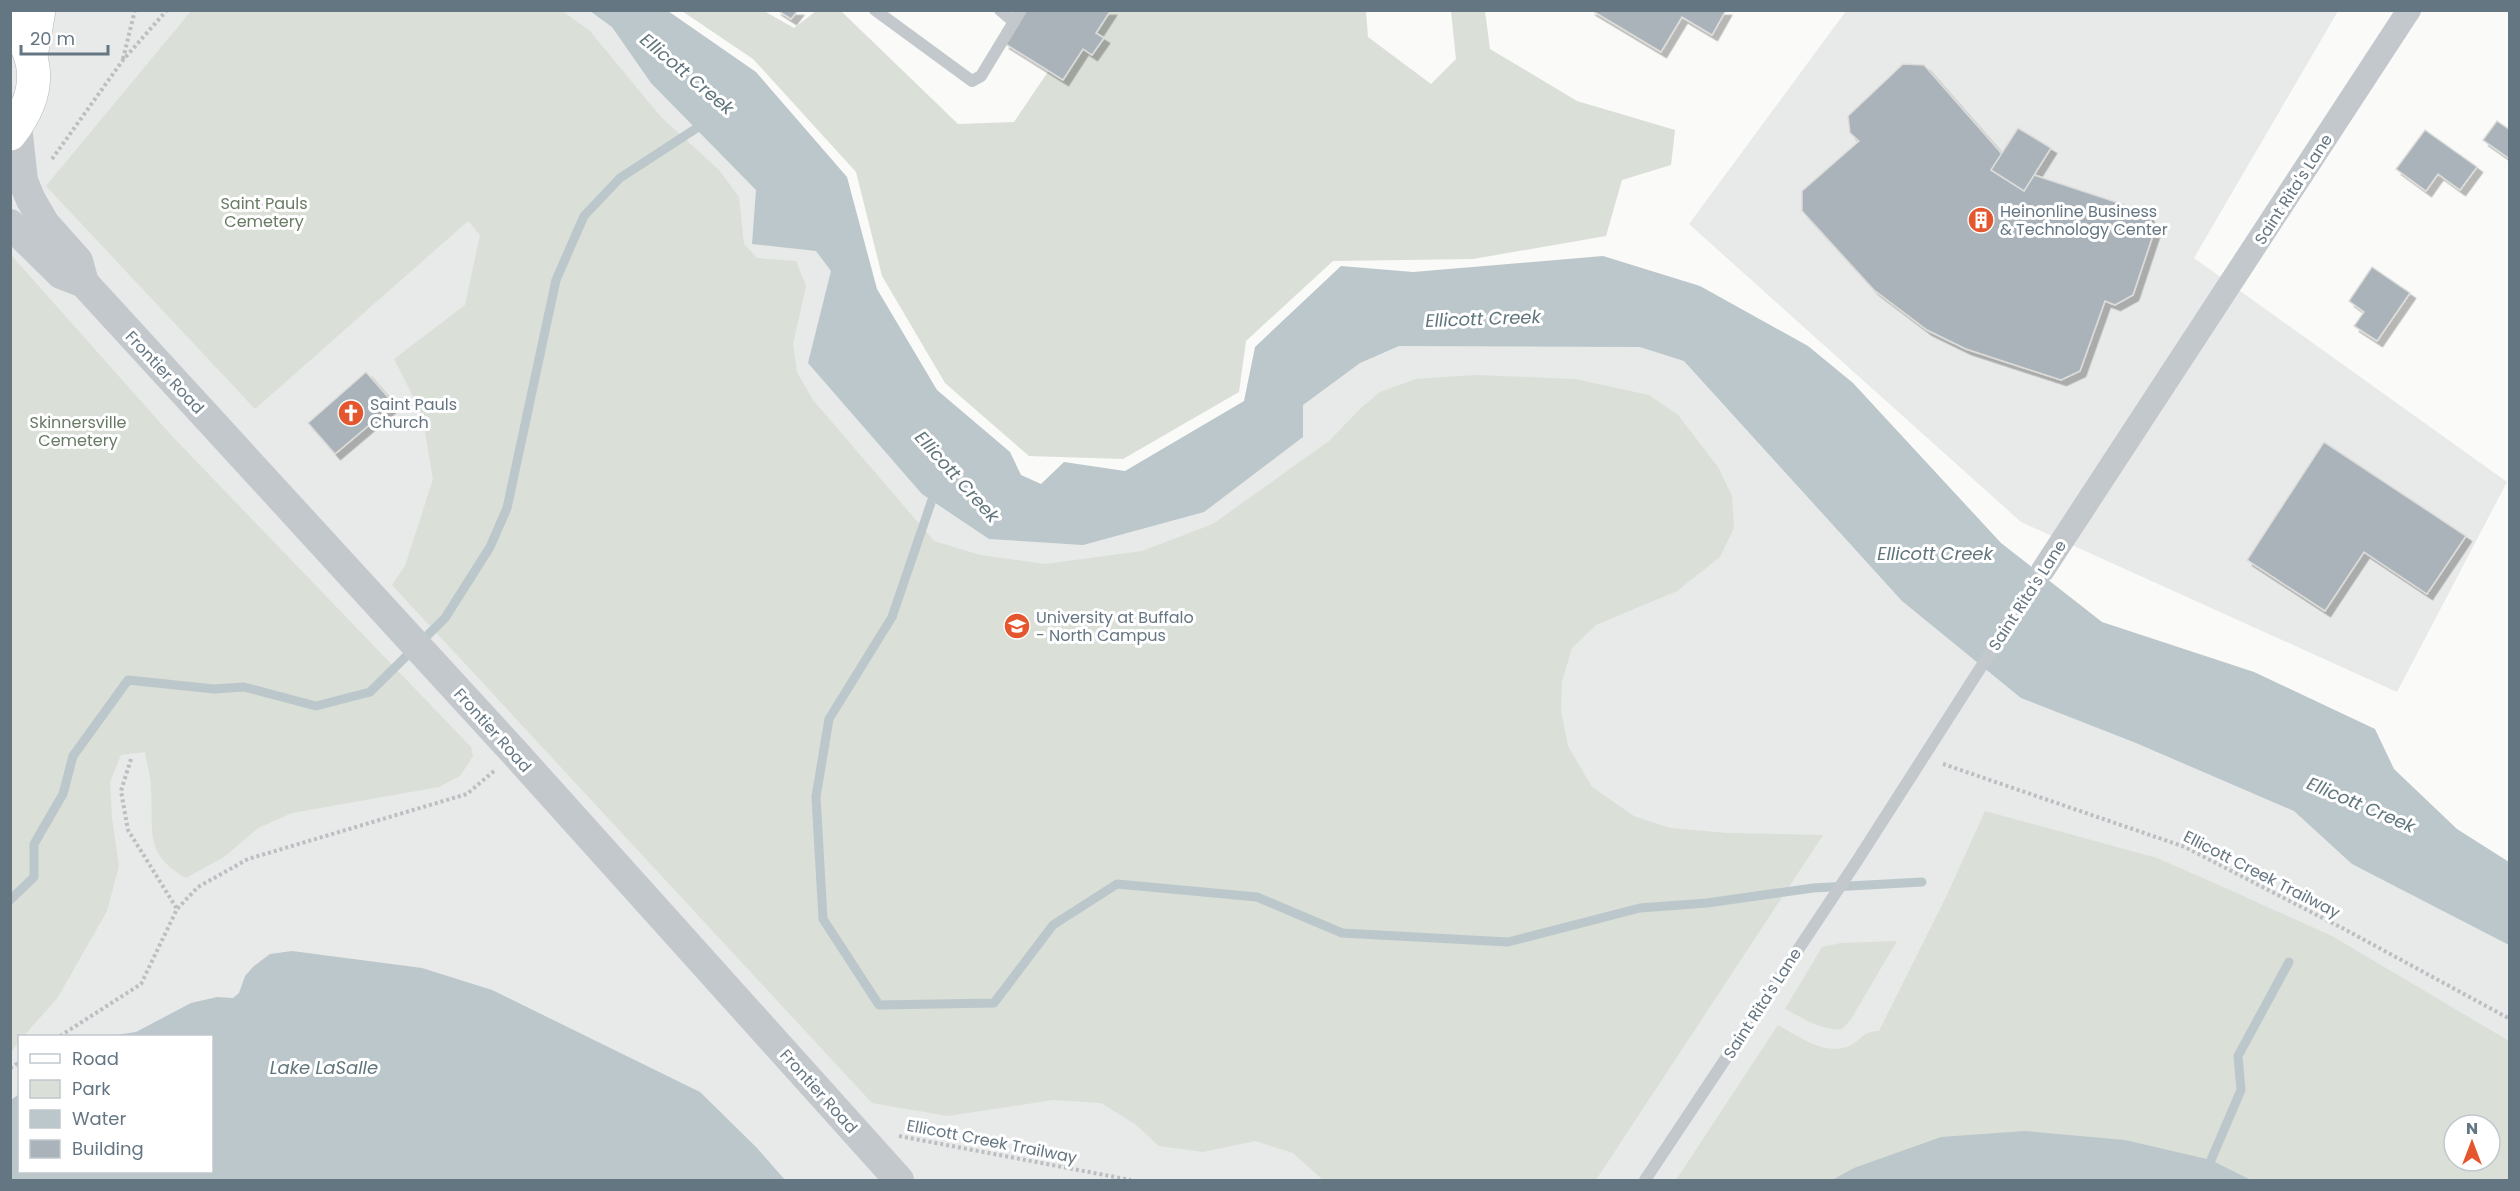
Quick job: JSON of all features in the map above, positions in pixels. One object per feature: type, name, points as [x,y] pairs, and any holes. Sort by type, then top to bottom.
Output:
[{"type":"main road","points":[[14,130],[24,116],[31,98],[34,78],[31,56],[39,10]]},
{"type":"main road","points":[[10,21],[31,56]]},
{"type":"street","name":"Saint Rita's Lane","points":[[2043,570],[2409,10]]},
{"type":"street","name":"Frontier Road","points":[[14,130],[27,191],[45,224],[78,261],[84,283]]},
{"type":"street","name":"Frontier Road","points":[[10,224],[61,274],[84,283],[515,753],[899,1180]]},
{"type":"lane","points":[[875,10],[972,81],[981,76],[1021,10]]},
{"type":"lane","points":[[999,10],[1014,22]]},
{"type":"lane","name":"Saint Rita's Lane","points":[[1645,1180],[1857,861],[2043,570]]},
{"type":"path","points":[[123,60],[135,10]]},
{"type":"path","points":[[47,165],[123,60],[166,10]]},
{"type":"path","points":[[62,1035],[141,984],[177,909],[198,887],[248,859],[467,794],[515,753]]},
{"type":"path","name":"Ellicott Creek Trailway","points":[[1923,757],[2185,847],[2346,930],[2510,1019]]},
{"type":"path","points":[[131,759],[121,791],[128,830],[177,909]]},
{"type":"path","name":"Ellicott Creek Trailway","points":[[896,1135],[1131,1180]]},
{"type":"shaded area","name":"University at Buffalo - North Campus","points":[[10,11],[611,11],[729,108],[1003,530],[1153,502],[1396,321],[1668,314],[1890,530],[2509,888],[2509,1180],[11,1180]]},
{"type":"shaded area","points":[[1846,11],[2338,11],[2194,258],[2507,482],[2397,692],[2021,522],[1689,224]]},
{"type":"green space","name":"Saint Pauls Cemetery","points":[[191,11],[562,11],[589,30],[661,117],[719,170],[739,197],[744,244],[757,258],[796,261],[806,286],[793,344],[797,372],[813,400],[934,541],[980,555],[1045,564],[1142,551],[1213,524],[1329,441],[1380,392],[1416,379],[1475,375],[1575,379],[1649,395],[1678,415],[1718,467],[1732,496],[1734,528],[1720,557],[1677,591],[1596,625],[1572,648],[1562,681],[1561,711],[1568,746],[1592,787],[1634,816],[1670,828],[1727,833],[1823,835],[1596,1180],[1323,1180],[1293,1153],[1255,1141],[1203,1152],[1159,1146],[1135,1124],[1101,1103],[1053,1100],[948,1116],[872,1103],[392,585],[405,566],[433,479],[422,414],[394,359],[465,305],[480,235],[468,221],[255,409],[46,186]]},
{"type":"green space","points":[[682,11],[764,11],[794,28],[816,11],[841,11],[958,124],[1014,122],[1089,11],[1366,11],[1368,37],[1431,84],[1456,59],[1451,11],[1485,11],[1490,49],[1577,101],[1675,130],[1671,165],[1622,180],[1606,236],[1473,259],[1333,261],[1246,341],[1239,392],[1123,459],[1029,456],[945,383],[882,276],[856,172],[753,59]]},
{"type":"green space","name":"Skinnersville Cemetery","points":[[11,255],[171,435],[471,747],[473,756],[460,776],[439,787],[292,813],[258,828],[224,857],[186,878],[172,869],[157,850],[152,829],[151,784],[145,752],[121,755],[110,782],[112,818],[119,866],[107,911],[58,997],[25,1035],[18,1035],[18,1043],[11,1052]]},
{"type":"green space","points":[[1985,811],[2157,858],[2230,890],[2332,936],[2509,1041],[2509,1180],[2251,1180],[2211,1160],[1854,1168],[1832,1180],[1676,1180],[1778,1025],[1813,1044],[1832,1049],[1851,1045],[1866,1034],[1879,1031],[1947,895]]},
{"type":"green space","points":[[1897,941],[1851,1019],[1842,1029],[1820,1026],[1785,1009],[1822,947],[1841,943]]},
{"type":"water","name":"Ellicott Creek","points":[[590,11],[668,11],[756,72],[847,177],[877,289],[937,390],[1010,452],[1021,475],[1041,484],[1064,462],[1125,471],[1244,401],[1255,347],[1341,266],[1413,272],[1603,256],[1700,286],[1808,346],[1853,383],[2001,543],[2102,622],[2254,672],[2375,729],[2394,769],[2457,829],[2509,862],[2509,945],[2352,864],[2294,811],[2136,743],[2021,698],[1902,601],[1684,361],[1640,347],[1399,346],[1360,363],[1303,405],[1303,437],[1204,512],[1083,545],[989,539],[922,494],[808,363],[831,271],[816,251],[752,244],[756,190],[651,83],[612,27]]},
{"type":"water","name":"Lake LaSalle","points":[[292,951],[422,968],[492,990],[700,1092],[756,1147],[785,1180],[11,1180],[11,1100],[18,1095],[18,1173],[213,1173],[213,1035],[115,1035],[136,1032],[191,1003],[217,997],[233,998],[239,993],[245,976],[270,954]]},
{"type":"water","points":[[2025,1131],[2125,1140],[2211,1160],[2251,1180],[1832,1180],[1854,1168],[1941,1137]]},
{"type":"building","points":[[777,10],[798,10],[791,19]]},
{"type":"building","points":[[1025,10],[1111,10],[1096,33],[1104,38],[1092,55],[1083,49],[1063,80],[1004,43]]},
{"type":"building","points":[[1591,10],[1726,10],[1712,35],[1682,17],[1661,52]]},
{"type":"building","name":"Heinonline Business & Technology Center","points":[[1903,64],[1924,65],[2002,154],[1991,170],[2024,191],[2034,175],[2146,212],[2155,229],[2133,295],[2115,305],[2105,301],[2080,371],[2061,380],[1966,349],[1927,330],[1874,290],[1802,211],[1802,191],[1859,141],[1850,133],[1848,116]]},
{"type":"building","points":[[2497,121],[2510,130],[2510,159],[2483,140]]},
{"type":"building","points":[[2018,128],[2051,148],[2024,191],[1991,170]]},
{"type":"building","points":[[2425,130],[2477,167],[2460,190],[2438,174],[2426,191],[2396,169]]},
{"type":"building","points":[[2372,267],[2410,293],[2377,341],[2354,326],[2364,312],[2349,301]]},
{"type":"building","name":"Saint Pauls Church","points":[[366,372],[394,404],[335,454],[308,423]]},
{"type":"building","points":[[2324,442],[2466,536],[2427,594],[2364,552],[2325,611],[2247,560]]},
{"type":"waterway","points":[[10,900],[34,877],[34,844],[63,794],[73,756],[128,680],[214,689],[244,687],[316,706],[370,692],[445,618],[490,547],[507,508],[556,280],[584,216],[620,178],[706,122]]},
{"type":"waterway","points":[[935,491],[892,617],[829,719],[816,797],[823,919],[879,1005],[994,1003],[1053,925],[1117,884],[1257,897],[1342,933],[1508,942],[1640,908],[1707,903],[1813,888],[1922,882]]},
{"type":"waterway","points":[[2211,1160],[2241,1090],[2238,1056],[2289,962]]},
{"type":"place","name":"Heinonline Business & Technology Center","points":[[1981,220]]},
{"type":"place","name":"Saint Pauls Church","points":[[351,413]]},
{"type":"place","name":"University at Buffalo - North Campus","points":[[1017,626]]}]
